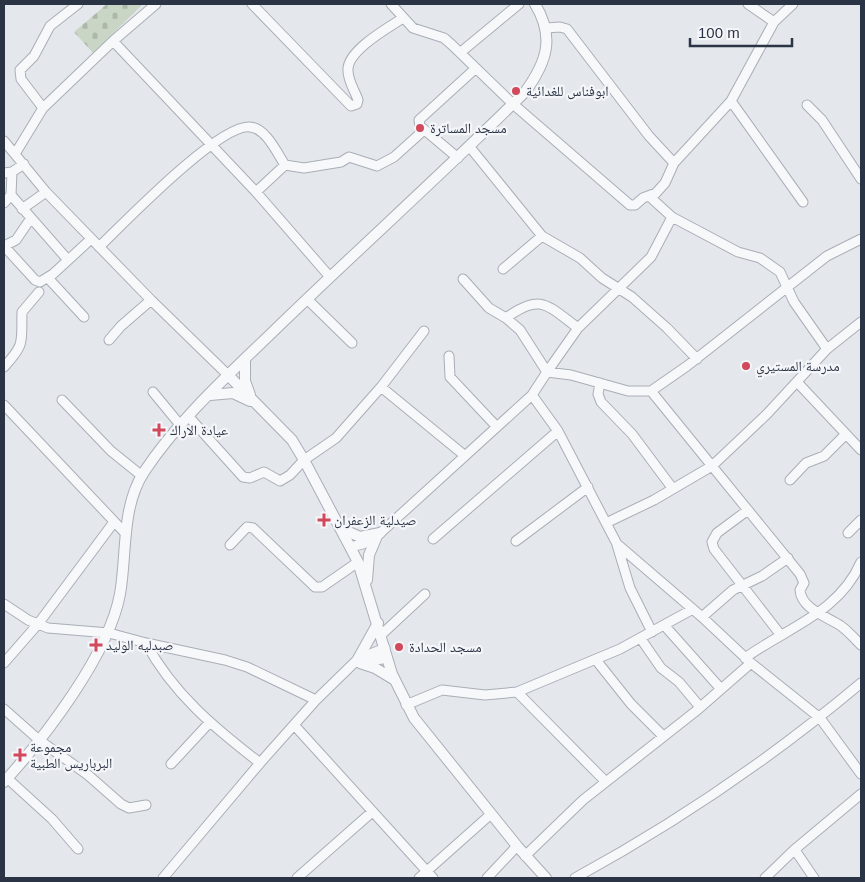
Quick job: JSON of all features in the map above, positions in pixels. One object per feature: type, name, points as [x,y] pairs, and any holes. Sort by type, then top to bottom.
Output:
[{"type":"street","points":[[43,108],[21,78],[20,70],[34,56],[50,26],[78,4]]},
{"type":"street","points":[[15,154],[43,108],[113,41],[156,4]]},
{"type":"street","points":[[252,4],[351,106],[357,104],[358,100],[347,70],[350,60],[364,46],[403,18]]},
{"type":"street","points":[[391,4],[413,28],[444,38],[461,52],[513,104],[630,205],[635,205],[656,193],[665,183],[674,163],[732,101],[741,88],[774,22],[794,4]]},
{"type":"street","points":[[461,52],[519,4]]},
{"type":"street","points":[[78,849],[52,819],[5,780],[39,740],[110,633],[120,594],[126,534],[132,503],[142,476],[160,449],[245,359],[458,158],[513,104],[540,72],[545,56],[546,28],[535,4]]},
{"type":"street","points":[[748,4],[774,22]]},
{"type":"street","points":[[546,28],[560,27],[567,29],[648,136],[674,163]]},
{"type":"street","points":[[113,41],[256,192],[330,278]]},
{"type":"street","points":[[458,158],[424,130],[420,126],[419,120],[476,68]]},
{"type":"street","points":[[732,101],[803,202]]},
{"type":"street","points":[[807,105],[822,120],[861,179]]},
{"type":"street","points":[[99,247],[156,192],[210,145],[243,127],[252,126],[261,132],[286,165],[304,168],[341,162],[349,157],[377,166],[394,157],[424,130]]},
{"type":"street","points":[[4,141],[46,192],[91,239],[292,440],[358,562],[395,680],[406,705],[430,741],[525,856],[546,878]]},
{"type":"street","points":[[469,146],[542,236],[580,258],[602,278],[620,288],[667,328],[697,358]]},
{"type":"street","points":[[24,164],[8,172],[11,195],[68,260]]},
{"type":"street","points":[[256,192],[286,165]]},
{"type":"street","points":[[22,209],[46,192]]},
{"type":"street","points":[[4,202],[11,195]]},
{"type":"street","points":[[650,196],[672,217],[728,247],[770,264],[784,277],[788,289],[803,316],[827,349]]},
{"type":"street","points":[[350,546],[363,544],[379,534],[532,395],[578,328],[652,257],[672,217]]},
{"type":"street","points":[[31,218],[16,240],[4,246],[35,280],[40,282],[48,278],[91,239]]},
{"type":"street","points":[[503,269],[542,236]]},
{"type":"street","points":[[547,372],[571,375],[628,391],[651,391],[788,289],[827,256],[861,238]]},
{"type":"street","points":[[48,278],[84,317]]},
{"type":"street","points":[[464,279],[489,308],[506,318],[520,330],[547,372]]},
{"type":"street","points":[[4,367],[18,352],[23,340],[22,312],[39,292]]},
{"type":"street","points":[[307,299],[352,343]]},
{"type":"street","points":[[109,340],[151,300]]},
{"type":"street","points":[[506,318],[528,304],[537,303],[551,308],[578,328]]},
{"type":"street","points":[[606,523],[673,490],[712,466],[767,414],[827,349],[861,322]]},
{"type":"street","points":[[189,417],[228,462],[246,478],[264,472],[280,481],[290,475],[304,460],[336,438],[381,387],[424,331]]},
{"type":"street","points":[[449,356],[450,377],[497,428]]},
{"type":"street","points":[[245,359],[245,380],[256,403]]},
{"type":"street","points":[[796,382],[861,450]]},
{"type":"street","points":[[600,383],[598,394],[601,402],[632,434],[673,490]]},
{"type":"street","points":[[381,387],[464,455]]},
{"type":"street","points":[[651,391],[788,558],[803,580],[804,586],[800,593],[818,613],[842,626],[861,645]]},
{"type":"street","points":[[153,392],[181,426]]},
{"type":"street","points":[[210,395],[233,393],[256,403]]},
{"type":"street","points":[[532,395],[558,431],[617,544],[630,588],[652,632]]},
{"type":"street","points":[[62,400],[111,452],[142,476]]},
{"type":"street","points":[[4,405],[126,534]]},
{"type":"street","points":[[433,539],[558,431]]},
{"type":"street","points":[[790,480],[806,463],[824,456],[846,434]]},
{"type":"street","points":[[516,541],[588,487]]},
{"type":"street","points":[[748,510],[717,534],[712,542],[714,549],[741,586],[780,634]]},
{"type":"street","points":[[848,533],[861,520]]},
{"type":"street","points":[[4,664],[38,624],[114,522]]},
{"type":"street","points":[[230,544],[247,527],[253,528],[316,587],[322,587],[358,562]]},
{"type":"street","points":[[339,527],[360,537],[379,534]]},
{"type":"street","points":[[367,586],[369,555],[379,534]]},
{"type":"street","points":[[617,544],[702,617],[748,661],[820,718],[861,774]]},
{"type":"street","points":[[702,617],[741,586],[762,576],[788,558]]},
{"type":"street","points":[[525,856],[574,807],[700,707],[748,661],[780,634],[818,613],[834,601],[855,578],[861,562]]},
{"type":"street","points":[[381,634],[425,594]]},
{"type":"street","points":[[4,604],[38,624],[60,630],[110,633],[146,643],[225,660],[247,667],[316,700]]},
{"type":"street","points":[[406,705],[442,690],[486,695],[517,692],[596,660],[641,639],[693,610]]},
{"type":"street","points":[[359,661],[378,623]]},
{"type":"street","points":[[664,625],[720,689]]},
{"type":"street","points":[[641,639],[661,668],[679,682],[700,707]]},
{"type":"street","points":[[146,643],[170,681],[210,722],[260,762]]},
{"type":"street","points":[[163,878],[260,762],[295,726],[316,700],[349,667],[359,661],[386,653]]},
{"type":"street","points":[[596,660],[631,704],[663,736]]},
{"type":"street","points":[[359,661],[395,680]]},
{"type":"street","points":[[575,878],[656,832],[820,718],[861,683]]},
{"type":"street","points":[[517,692],[605,781]]},
{"type":"street","points":[[4,709],[39,740],[97,782],[124,806],[133,808],[146,805]]},
{"type":"street","points":[[171,764],[210,722]]},
{"type":"street","points":[[295,726],[433,878]]},
{"type":"street","points":[[764,878],[794,850],[861,794]]},
{"type":"street","points":[[297,878],[372,812]]},
{"type":"street","points":[[419,878],[491,814]]},
{"type":"street","points":[[487,878],[517,846]]},
{"type":"street","points":[[797,854],[814,878]]},
{"type":"green space","points":[[107,4],[143,4],[93,53],[74,32]]},
{"type":"place","name":"ابوفناس للغدائية","points":[[516,91]]},
{"type":"place","name":"مسجد المساترة","points":[[420,128]]},
{"type":"place","name":"مدرسة المستيري","points":[[746,366]]},
{"type":"place","name":"عيادة الاراك","points":[[159,430]]},
{"type":"place","name":"صيدلية الزعفران","points":[[324,520]]},
{"type":"place","name":"صبدليه الوليد","points":[[96,645]]},
{"type":"place","name":"مسجد الحدادة","points":[[399,647]]},
{"type":"place","name":"مجموعة البرباريس الطبية","points":[[20,755]]}]
